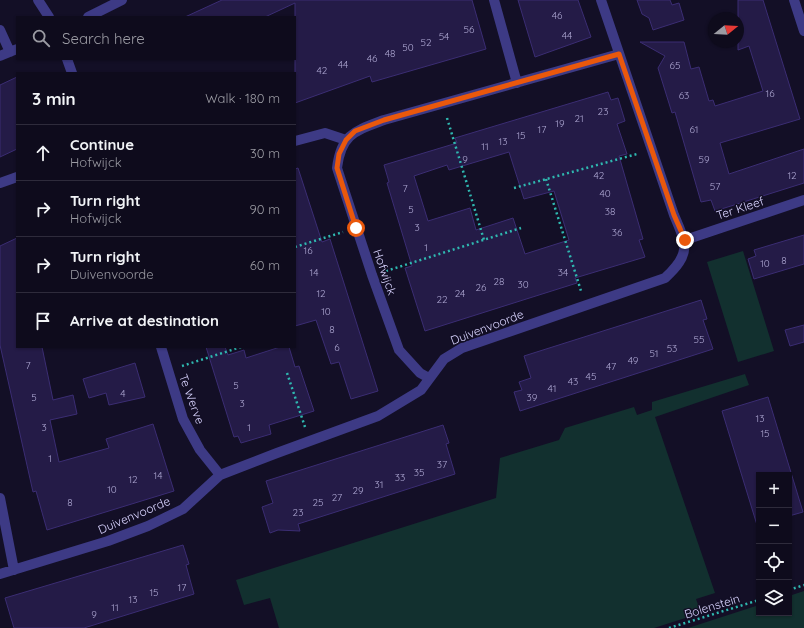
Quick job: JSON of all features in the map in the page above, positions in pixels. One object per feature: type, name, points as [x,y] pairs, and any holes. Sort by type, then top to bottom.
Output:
[{"type":"street","points":[[38,0],[48,16]]},
{"type":"street","points":[[90,16],[122,0]]},
{"type":"street","points":[[494,0],[517,83]]},
{"type":"street","points":[[601,0],[674,215],[685,240]]},
{"type":"street","points":[[794,0],[804,31]]},
{"type":"street","points":[[0,30],[13,50],[0,56]]},
{"type":"street","points":[[296,141],[325,133],[346,140],[355,131],[384,120],[619,54]]},
{"type":"street","points":[[67,60],[72,72]]},
{"type":"street","name":"Hofwijck","points":[[346,140],[339,154],[337,168],[372,275],[399,350],[420,373],[429,378]]},
{"type":"street","points":[[0,183],[16,177]]},
{"type":"street","name":"Ter Kleef","points":[[685,240],[804,200]]},
{"type":"street","name":"Duivenvoorde","points":[[0,574],[108,541],[148,526],[183,509],[220,475],[378,416],[421,390],[444,359],[462,348],[665,278],[679,265],[685,240]]},
{"type":"street","name":"Te Werve","points":[[161,348],[184,419],[200,450],[220,475]]},
{"type":"street","points":[[0,498],[14,570]]},
{"type":"path","points":[[442,104],[484,240]]},
{"type":"path","points":[[514,188],[652,150]]},
{"type":"path","points":[[546,179],[586,305]]},
{"type":"path","points":[[296,247],[356,228]]},
{"type":"path","points":[[372,275],[521,228]]},
{"type":"path","points":[[168,370],[238,348]]},
{"type":"path","points":[[287,373],[309,441]]},
{"type":"path","points":[[792,589],[804,585]]},
{"type":"path","name":"Bolenstein","points":[[669,628],[756,601]]},
{"type":"green space","points":[[743,251],[774,351],[738,362],[707,262]]},
{"type":"green space","points":[[745,374],[749,385],[655,417],[715,593],[696,599],[701,613],[654,628],[279,628],[270,598],[244,605],[236,580],[496,498],[500,458],[559,440],[565,428],[634,407],[637,415],[652,410],[652,402]]},
{"type":"green space","points":[[804,591],[804,628],[688,628],[756,606],[756,616],[792,616],[792,595]]},
{"type":"building","points":[[222,0],[472,0],[486,49],[372,82],[370,76],[296,103],[295,3],[267,16],[187,16]]},
{"type":"building","points":[[518,0],[578,0],[591,37],[535,57]]},
{"type":"building","points":[[637,0],[670,0],[672,5],[679,3],[684,20],[653,30],[649,18],[642,14]]},
{"type":"building","points":[[738,0],[763,0],[800,119],[720,143],[729,174],[804,149],[804,183],[715,211],[711,200],[701,202],[675,112],[672,113],[658,68],[665,56],[640,42],[684,42],[691,69],[699,67],[709,101],[713,100],[715,106],[763,91],[749,46],[744,48],[744,12],[738,12]]},
{"type":"building","points":[[16,77],[16,149],[0,157],[0,85]]},
{"type":"building","points":[[608,92],[611,100],[618,98],[625,121],[617,124],[627,154],[619,156],[643,239],[639,240],[645,257],[575,278],[577,283],[425,331],[405,268],[412,266],[387,183],[389,182],[384,165],[457,143],[455,138]],"holes":[[[509,152],[524,199],[554,191],[569,240],[525,254],[513,218],[476,230],[470,208],[428,221],[414,176],[447,165],[449,170]]]},
{"type":"building","points":[[298,168],[322,242],[330,239],[378,391],[351,399],[339,362],[331,364],[316,320],[296,326],[296,169]]},
{"type":"building","points":[[804,235],[804,264],[754,279],[748,259],[756,256],[754,250]]},
{"type":"building","points":[[16,238],[16,348],[42,348],[53,400],[73,395],[77,414],[50,420],[59,462],[109,448],[106,439],[153,424],[174,491],[47,530],[36,491],[33,492],[0,345],[0,246]]},
{"type":"building","points":[[701,300],[707,319],[703,320],[713,349],[520,411],[514,392],[522,390],[519,382],[531,378],[524,356]]},
{"type":"building","points":[[804,325],[804,342],[790,346],[785,330]]},
{"type":"building","points":[[206,348],[225,348],[228,355],[244,350],[246,358],[277,348],[289,348],[295,367],[299,366],[314,411],[269,425],[271,434],[241,443],[238,436],[234,437]]},
{"type":"building","points":[[135,363],[145,397],[109,405],[106,393],[89,398],[83,379]]},
{"type":"building","points":[[768,397],[791,472],[756,472],[756,522],[722,411]]},
{"type":"building","points":[[443,425],[449,443],[446,444],[455,474],[298,524],[300,531],[278,530],[270,533],[262,507],[273,503],[266,481]]},
{"type":"building","points":[[792,476],[803,512],[792,515]]},
{"type":"building","points":[[183,545],[189,564],[186,565],[194,594],[84,628],[14,628],[5,598]]},
{"type":"route","points":[[356,228],[337,168],[339,154],[346,140],[355,131],[384,120],[619,54],[674,215],[685,240]]}]
